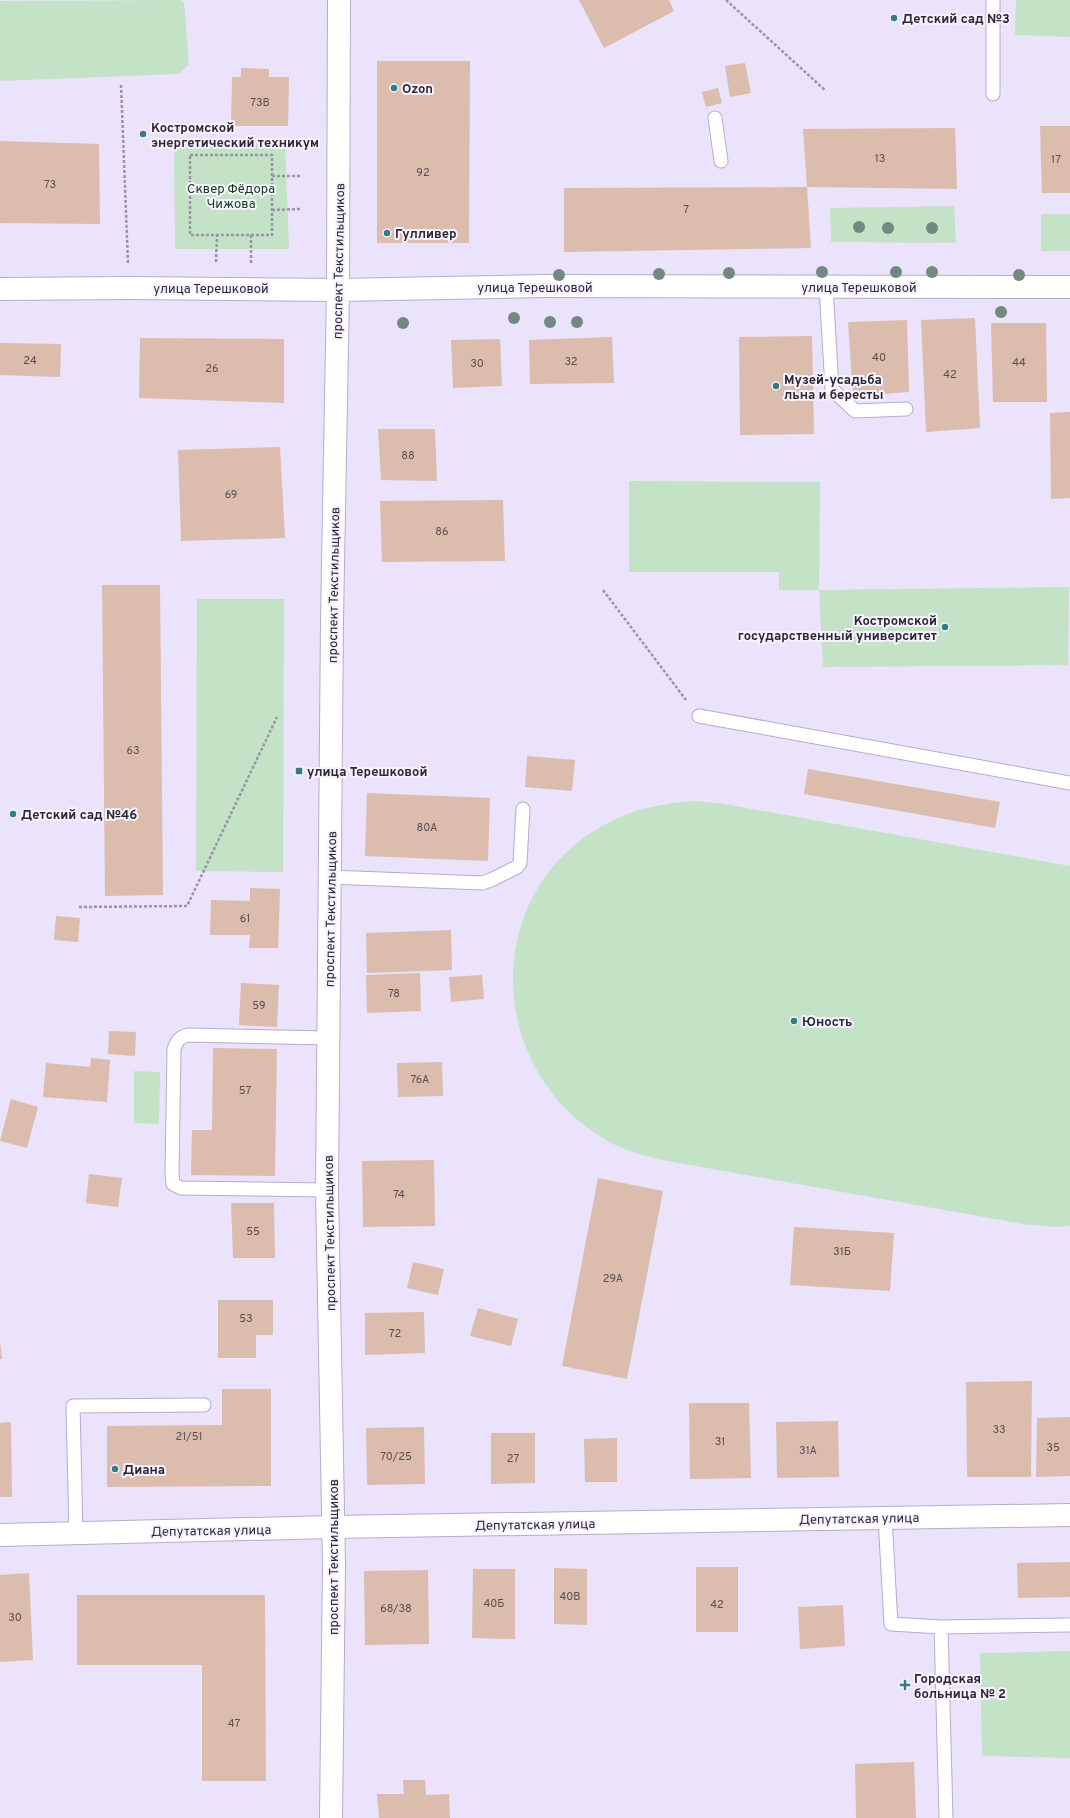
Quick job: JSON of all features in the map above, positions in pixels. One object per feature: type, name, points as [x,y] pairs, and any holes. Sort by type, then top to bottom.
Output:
[{"type":"street","name":"проспект Текстильщиков","points":[[331,1818],[333,1527],[327,1190],[332,620],[338,290],[339,0]]},
{"type":"street","name":"улица Терешковой","points":[[0,289],[129,288],[338,290],[488,286],[1070,287]]},
{"type":"street","name":"Депутатская улица","points":[[0,1535],[333,1527],[1070,1516]]},
{"type":"lane","points":[[993,94],[994,0]]},
{"type":"lane","points":[[715,118],[721,161]]},
{"type":"lane","points":[[826,286],[832,389],[855,411],[906,409]]},
{"type":"lane","points":[[699,716],[1070,783]]},
{"type":"lane","points":[[330,877],[486,882],[517,867],[520,863],[524,809]]},
{"type":"lane","points":[[327,1190],[181,1188],[173,1184],[172,1173],[174,1049],[181,1037],[329,1038]]},
{"type":"lane","points":[[76,1533],[73,1406],[204,1405]]},
{"type":"lane","points":[[885,1518],[891,1624],[941,1627],[1070,1625]]},
{"type":"lane","points":[[941,1627],[946,1818]]},
{"type":"path","points":[[726,0],[826,91]]},
{"type":"path","points":[[121,85],[129,288]]},
{"type":"path","points":[[190,155],[272,155],[272,176],[272,235],[190,235],[190,155]]},
{"type":"path","points":[[272,176],[301,176]]},
{"type":"path","points":[[272,210],[300,209]]},
{"type":"path","points":[[250,234],[251,267]]},
{"type":"path","points":[[216,268],[217,235]]},
{"type":"path","points":[[603,590],[699,716]]},
{"type":"path","points":[[79,907],[187,906],[276,716]]},
{"type":"green space","points":[[181,0],[184,2],[189,64],[179,74],[0,81],[0,1]]},
{"type":"green space","points":[[1016,0],[1070,0],[1070,37],[1015,35]]},
{"type":"green space","name":"Сквер Фёдора Чижова","points":[[285,141],[289,249],[175,249],[174,142]]},
{"type":"green space","points":[[954,206],[956,243],[831,242],[830,208]]},
{"type":"green space","points":[[1041,214],[1070,214],[1070,251],[1041,251]]},
{"type":"green space","points":[[629,481],[820,482],[819,590],[779,590],[779,572],[629,572]]},
{"type":"green space","name":"Костромской государственный университет","points":[[1069,587],[1068,665],[823,667],[819,590]]},
{"type":"green space","points":[[197,599],[284,599],[283,872],[196,871]]},
{"type":"green space","name":"Юность","points":[[696,801],[724,804],[1070,866],[1070,1226],[1051,1227],[1023,1224],[662,1160],[634,1152],[608,1141],[566,1109],[537,1070],[519,1025],[513,978],[520,931],[539,887],[570,849],[614,820],[634,812],[654,806]]},
{"type":"green space","points":[[134,1071],[160,1072],[159,1124],[134,1123]]},
{"type":"green space","points":[[1070,1651],[1070,1758],[982,1756],[980,1653]]},
{"type":"building","points":[[579,0],[669,0],[674,11],[604,48]]},
{"type":"building","points":[[377,61],[470,61],[469,243],[377,243]]},
{"type":"building","points":[[745,63],[751,93],[730,97],[725,66]]},
{"type":"building","points":[[241,68],[269,69],[269,77],[289,77],[288,126],[231,126],[232,77],[241,77]]},
{"type":"building","points":[[718,88],[722,103],[706,107],[702,92]]},
{"type":"building","points":[[1040,126],[1070,126],[1070,193],[1042,193]]},
{"type":"building","points":[[955,128],[957,189],[807,187],[803,129]]},
{"type":"building","points":[[0,141],[99,144],[100,224],[0,223]]},
{"type":"building","points":[[807,187],[811,248],[564,252],[564,188]]},
{"type":"building","points":[[975,318],[980,428],[926,432],[921,320]]},
{"type":"building","points":[[907,320],[909,392],[853,396],[848,322]]},
{"type":"building","points":[[991,323],[1046,323],[1047,402],[993,402]]},
{"type":"building","name":"Музей-усадьба льна и бересты","points":[[812,336],[814,434],[740,435],[739,337]]},
{"type":"building","points":[[612,337],[614,383],[530,384],[529,340]]},
{"type":"building","points":[[140,338],[284,339],[284,403],[139,398]]},
{"type":"building","points":[[500,339],[502,386],[453,388],[451,340]]},
{"type":"building","points":[[0,343],[61,344],[60,377],[0,375]]},
{"type":"building","points":[[1070,412],[1070,498],[1051,499],[1050,413]]},
{"type":"building","points":[[378,429],[435,429],[437,481],[381,480]]},
{"type":"building","points":[[280,447],[285,538],[181,541],[178,450]]},
{"type":"building","points":[[503,500],[505,561],[382,562],[380,501]]},
{"type":"building","points":[[102,585],[160,585],[163,895],[105,896]]},
{"type":"building","points":[[527,756],[575,760],[572,791],[525,787]]},
{"type":"building","points":[[808,769],[1000,802],[995,828],[804,794]]},
{"type":"building","points":[[367,793],[490,798],[488,861],[365,856]]},
{"type":"building","points":[[250,888],[280,889],[278,948],[249,948],[250,935],[210,935],[211,900],[250,901]]},
{"type":"building","points":[[56,916],[80,918],[78,942],[54,940]]},
{"type":"building","points":[[451,930],[452,970],[367,973],[366,933]]},
{"type":"building","points":[[420,973],[421,1011],[367,1013],[366,975]]},
{"type":"building","points":[[482,975],[484,999],[451,1002],[449,977]]},
{"type":"building","points":[[241,983],[279,985],[277,1027],[239,1025]]},
{"type":"building","points":[[109,1031],[136,1032],[135,1056],[108,1054]]},
{"type":"building","points":[[213,1048],[277,1049],[275,1176],[191,1175],[192,1130],[212,1130]]},
{"type":"building","points":[[91,1058],[110,1060],[107,1102],[43,1097],[46,1063],[90,1067]]},
{"type":"building","points":[[442,1062],[443,1096],[398,1097],[397,1063]]},
{"type":"building","points":[[11,1099],[38,1107],[27,1148],[0,1141]]},
{"type":"building","points":[[434,1160],[435,1226],[363,1227],[362,1161]]},
{"type":"building","points":[[89,1174],[122,1178],[118,1207],[86,1203]]},
{"type":"building","points":[[598,1178],[663,1191],[627,1379],[562,1366]]},
{"type":"building","points":[[231,1203],[274,1203],[275,1258],[233,1258]]},
{"type":"building","points":[[794,1227],[894,1233],[890,1291],[790,1285]]},
{"type":"building","points":[[413,1262],[444,1269],[438,1295],[407,1288]]},
{"type":"building","points":[[218,1300],[273,1300],[273,1335],[256,1335],[256,1358],[218,1358]]},
{"type":"building","points":[[478,1308],[518,1319],[511,1346],[470,1336]]},
{"type":"building","points":[[424,1312],[425,1353],[365,1355],[365,1313]]},
{"type":"building","points":[[0,1342],[2,1359],[0,1359]]},
{"type":"building","points":[[1032,1381],[1031,1477],[967,1477],[966,1382]]},
{"type":"building","points":[[222,1389],[271,1389],[271,1486],[107,1487],[107,1426],[222,1425]]},
{"type":"building","points":[[689,1403],[749,1403],[751,1478],[690,1479]]},
{"type":"building","points":[[1070,1417],[1070,1476],[1036,1477],[1037,1418]]},
{"type":"building","points":[[838,1421],[839,1477],[777,1478],[776,1422]]},
{"type":"building","points":[[11,1422],[12,1497],[0,1497],[0,1423]]},
{"type":"building","points":[[424,1427],[425,1484],[367,1485],[366,1428]]},
{"type":"building","points":[[491,1433],[535,1433],[535,1483],[491,1484]]},
{"type":"building","points":[[617,1438],[617,1482],[585,1482],[584,1439]]},
{"type":"building","points":[[1070,1562],[1070,1597],[1018,1598],[1017,1563]]},
{"type":"building","points":[[696,1567],[738,1567],[738,1632],[696,1632]]},
{"type":"building","points":[[554,1568],[587,1569],[587,1625],[554,1624]]},
{"type":"building","points":[[473,1569],[515,1569],[515,1639],[472,1638]]},
{"type":"building","points":[[428,1570],[429,1644],[365,1645],[364,1571]]},
{"type":"building","points":[[29,1573],[33,1660],[0,1662],[0,1575]]},
{"type":"building","points":[[77,1595],[265,1595],[266,1781],[202,1781],[202,1665],[77,1665]]},
{"type":"building","points":[[843,1605],[845,1646],[800,1649],[798,1607]]},
{"type":"building","points":[[914,1762],[916,1818],[856,1818],[855,1764]]},
{"type":"building","points":[[403,1780],[425,1780],[426,1795],[449,1794],[450,1818],[379,1818],[377,1794],[404,1794]]},
{"type":"place","name":"Детский сад №3","points":[[894,18]]},
{"type":"place","name":"Ozon","points":[[394,88]]},
{"type":"place","name":"Костромской энергетический техникум","points":[[143,134]]},
{"type":"place","name":"Гулливер","points":[[387,233]]},
{"type":"place","name":"Музей-усадьба льна и бересты","points":[[776,386]]},
{"type":"place","name":"Костромской государственный университет","points":[[945,627]]},
{"type":"place","name":"улица Терешковой","points":[[299,771]]},
{"type":"place","name":"Детский сад №46","points":[[13,814]]},
{"type":"place","name":"Юность","points":[[794,1021]]},
{"type":"place","name":"Диана","points":[[115,1469]]},
{"type":"place","name":"Городская больница № 2","points":[[905,1685]]}]
